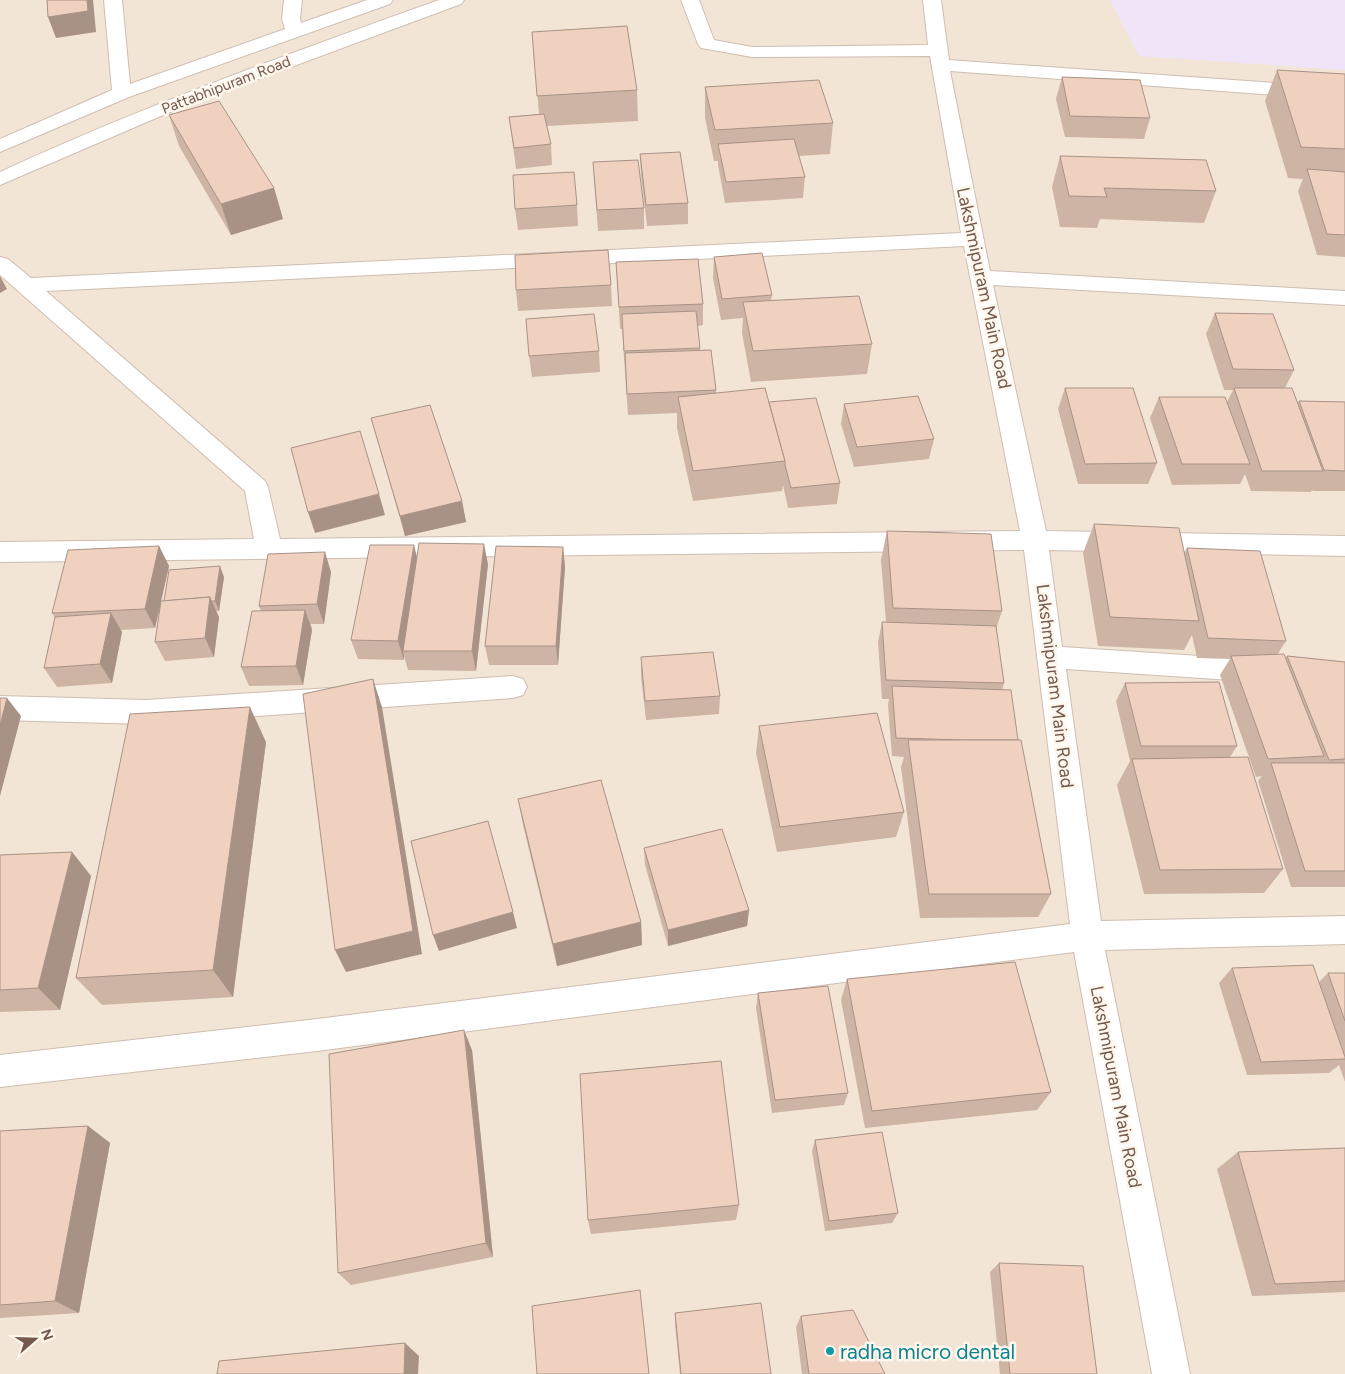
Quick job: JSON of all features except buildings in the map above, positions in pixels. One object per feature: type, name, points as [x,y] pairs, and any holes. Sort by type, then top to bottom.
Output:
[{"type":"street","points":[[113,0],[122,93]]},
{"type":"street","points":[[293,0],[291,19],[295,31]]},
{"type":"street","name":"Pattabhipuram Road","points":[[0,146],[122,93],[384,0]]},
{"type":"street","name":"Pattabhipuram Road","points":[[0,179],[120,125],[455,0]]},
{"type":"street","points":[[690,0],[707,44],[752,52],[938,57],[1345,94]]},
{"type":"street","name":"Lakshmipuram Main Road","points":[[932,0],[938,57],[973,239],[1035,540],[1087,936],[1171,1374]]},
{"type":"street","points":[[26,285],[973,239]]},
{"type":"street","points":[[0,264],[256,487],[269,549]]},
{"type":"street","points":[[982,277],[1345,298]]},
{"type":"street","points":[[0,552],[1035,540],[1345,546]]},
{"type":"street","points":[[1051,657],[1286,672]]},
{"type":"street","points":[[0,708],[146,712],[513,687]]},
{"type":"street","points":[[0,1071],[317,1035],[1087,936],[1345,930]]},
{"type":"shaded area","points":[[0,0],[1345,0],[1345,1374],[0,1374]]},
{"type":"shaded area","points":[[1110,0],[1345,0],[1345,70],[1139,56]]},
{"type":"place","name":"radha micro dental","points":[[830,1351]]}]
